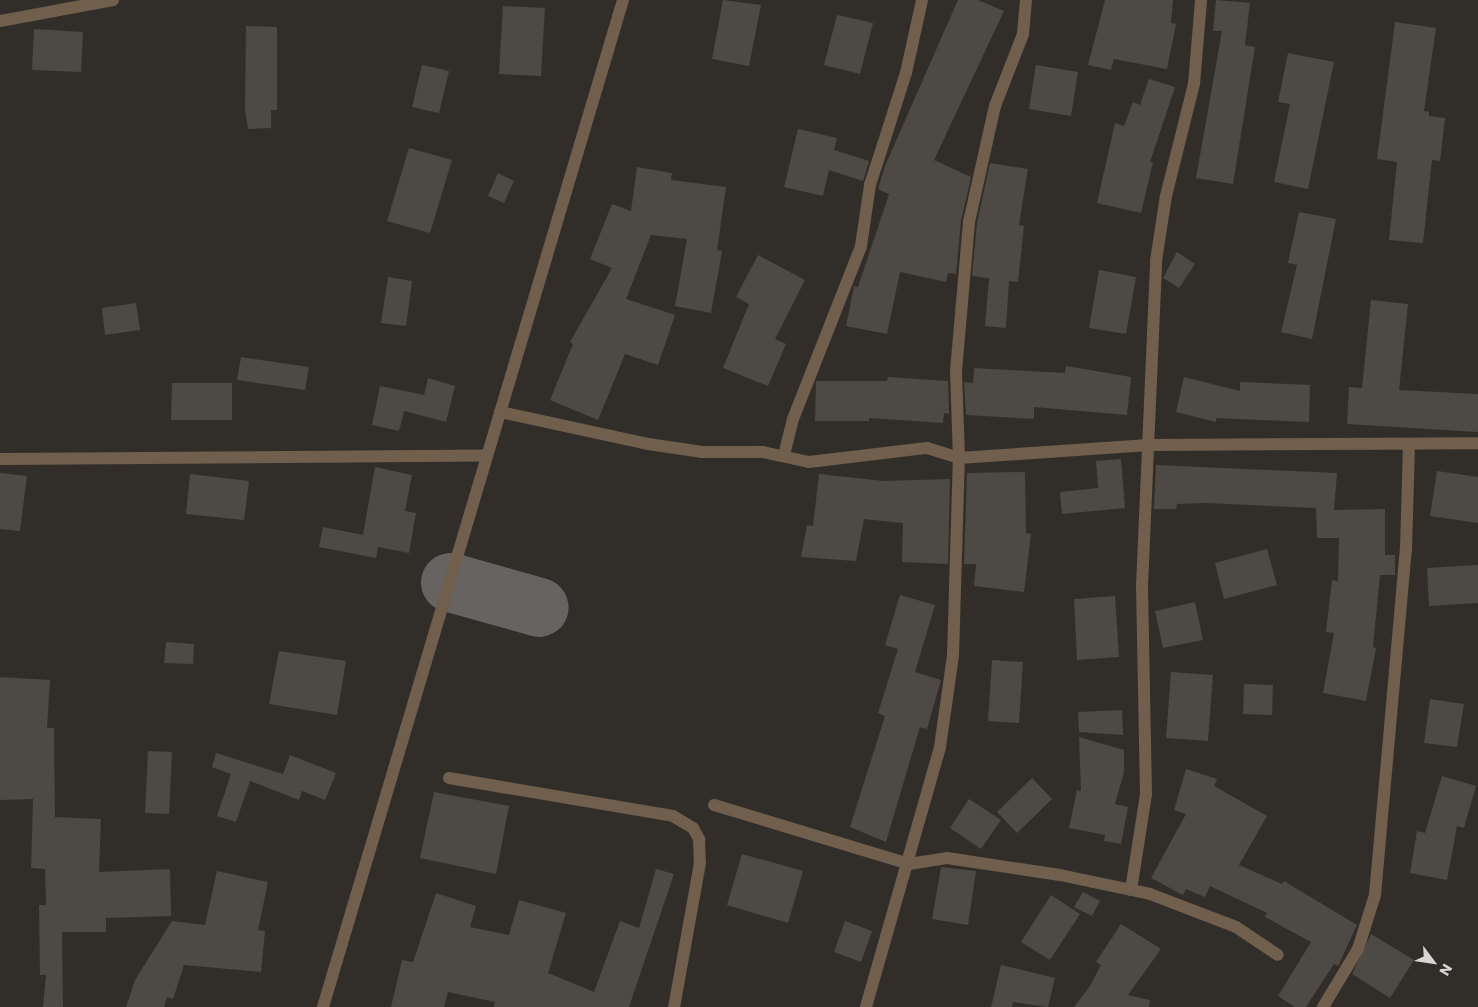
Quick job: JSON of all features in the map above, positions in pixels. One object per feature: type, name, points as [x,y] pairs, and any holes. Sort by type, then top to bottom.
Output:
[{"type":"street","points":[[0,22],[113,0]]},
{"type":"street","points":[[323,1007],[623,0]]},
{"type":"street","points":[[784,455],[793,419],[861,246],[870,185],[906,73],[922,0]]},
{"type":"street","points":[[866,1007],[909,864],[940,747],[953,656],[959,458],[956,371],[969,222],[995,106],[1023,34],[1026,0]]},
{"type":"street","points":[[1131,890],[1146,794],[1142,586],[1156,261],[1166,196],[1194,84],[1200,0]]},
{"type":"street","points":[[500,412],[657,445],[702,452],[784,455],[809,462],[927,448],[959,458],[1149,445],[1478,443]]},
{"type":"street","points":[[1323,1007],[1358,949],[1375,895],[1406,550],[1409,444]]},
{"type":"street","points":[[0,459],[487,456]]},
{"type":"street","points":[[449,778],[673,816],[693,828],[700,839],[700,863],[674,1007]]},
{"type":"street","points":[[714,805],[909,864],[947,858],[1131,890],[1236,927],[1278,955]]},
{"type":"building","points":[[723,0],[761,5],[749,66],[712,59]]},
{"type":"building","points":[[958,0],[978,0],[1004,11],[934,160],[971,177],[961,221],[956,274],[948,273],[946,282],[900,272],[887,334],[846,326],[854,286],[858,287],[889,194],[878,189],[885,166]]},
{"type":"building","points":[[1105,0],[1173,0],[1171,23],[1176,24],[1167,69],[1114,59],[1111,70],[1088,65]]},
{"type":"building","points":[[1216,0],[1250,3],[1245,45],[1255,47],[1233,184],[1196,178],[1222,31],[1213,31]]},
{"type":"building","points":[[503,6],[545,8],[541,76],[499,74]]},
{"type":"building","points":[[837,15],[873,23],[860,74],[824,65]]},
{"type":"building","points":[[1395,22],[1436,28],[1424,111],[1429,112],[1429,116],[1445,118],[1440,161],[1432,160],[1423,243],[1389,240],[1397,162],[1377,159]]},
{"type":"building","points":[[246,26],[277,27],[277,110],[271,110],[271,128],[248,129],[245,110]]},
{"type":"building","points":[[34,29],[83,32],[81,72],[32,70]]},
{"type":"building","points":[[1288,53],[1334,62],[1308,189],[1274,182],[1290,104],[1278,102]]},
{"type":"building","points":[[422,65],[449,71],[439,113],[412,107]]},
{"type":"building","points":[[1036,65],[1078,72],[1071,116],[1029,109]]},
{"type":"building","points":[[1149,79],[1175,87],[1150,162],[1153,162],[1141,213],[1097,203],[1115,123],[1124,126],[1133,102],[1140,105]]},
{"type":"building","points":[[798,129],[837,138],[834,150],[869,161],[863,181],[829,170],[823,196],[784,187]]},
{"type":"building","points":[[409,148],[452,160],[430,233],[387,221]]},
{"type":"building","points":[[990,163],[1028,169],[1019,225],[1024,226],[1018,282],[1009,281],[1006,328],[985,326],[989,278],[972,276],[977,223]]},
{"type":"building","points":[[637,167],[672,173],[671,180],[726,187],[717,250],[722,251],[711,313],[675,306],[687,239],[651,235],[626,299],[675,315],[658,365],[625,354],[598,420],[550,400],[573,344],[570,342],[612,268],[590,259],[612,204],[631,211]]},
{"type":"building","points":[[498,173],[514,181],[504,203],[488,196]]},
{"type":"building","points":[[1299,212],[1336,219],[1312,339],[1281,332],[1297,265],[1288,263]]},
{"type":"building","points":[[1177,252],[1195,264],[1179,288],[1163,278]]},
{"type":"building","points":[[758,255],[805,280],[775,339],[786,344],[768,386],[723,368],[749,304],[736,297]]},
{"type":"building","points":[[1099,270],[1136,277],[1126,334],[1089,328]]},
{"type":"building","points":[[388,277],[412,281],[406,326],[381,323]]},
{"type":"building","points":[[1371,300],[1408,304],[1399,390],[1478,394],[1478,432],[1347,424],[1349,387],[1362,388]]},
{"type":"building","points":[[136,303],[140,330],[105,335],[102,308]]},
{"type":"building","points":[[241,357],[309,367],[305,390],[237,380]]},
{"type":"building","points":[[1066,366],[1131,377],[1127,415],[1034,407],[1034,419],[966,415],[964,382],[973,383],[974,368],[1065,373]]},
{"type":"building","points":[[888,377],[948,381],[949,414],[944,413],[943,423],[869,418],[869,421],[815,421],[816,381],[887,381]]},
{"type":"building","points":[[1184,377],[1240,391],[1240,382],[1310,385],[1309,422],[1216,418],[1216,422],[1176,412]]},
{"type":"building","points":[[428,378],[455,386],[446,422],[404,411],[399,431],[372,425],[380,386],[424,395]]},
{"type":"building","points":[[172,383],[232,383],[232,420],[171,420]]},
{"type":"building","points":[[1121,459],[1125,508],[1062,514],[1060,492],[1098,488],[1096,461]]},
{"type":"building","points":[[1156,465],[1337,473],[1334,510],[1385,509],[1385,555],[1395,555],[1395,575],[1380,575],[1373,647],[1376,648],[1366,701],[1323,693],[1334,633],[1326,632],[1332,580],[1338,581],[1339,538],[1317,538],[1316,508],[1206,503],[1177,504],[1176,509],[1154,509]]},
{"type":"building","points":[[375,467],[412,475],[405,511],[416,513],[409,553],[378,547],[376,558],[319,547],[323,527],[363,535]]},
{"type":"building","points":[[1437,471],[1478,477],[1478,523],[1430,516]]},
{"type":"building","points":[[1025,472],[1026,533],[1031,534],[1024,592],[974,586],[976,564],[964,564],[967,473]]},
{"type":"building","points":[[0,473],[27,476],[20,531],[0,529]]},
{"type":"building","points":[[190,474],[249,481],[244,520],[186,514]]},
{"type":"building","points":[[819,474],[884,481],[950,479],[948,564],[902,562],[903,523],[864,519],[856,561],[801,557],[807,525],[813,526]]},
{"type":"building","points":[[1267,549],[1277,585],[1224,599],[1215,563]]},
{"type":"building","points":[[1478,565],[1478,603],[1429,606],[1427,568]]},
{"type":"building","points":[[900,595],[935,605],[915,672],[941,680],[927,729],[920,727],[886,842],[850,827],[885,716],[878,713],[898,649],[885,645]]},
{"type":"building","points":[[1115,596],[1119,657],[1077,660],[1074,599]]},
{"type":"building","points":[[1195,602],[1203,640],[1163,648],[1155,611]]},
{"type":"building","points":[[166,642],[194,644],[193,664],[164,663]]},
{"type":"building","points":[[279,651],[346,661],[337,715],[269,704]]},
{"type":"building","points":[[992,660],[1023,662],[1019,723],[988,721]]},
{"type":"building","points":[[1171,672],[1213,675],[1208,741],[1166,738]]},
{"type":"building","points":[[0,677],[50,680],[47,728],[54,728],[55,817],[101,819],[99,872],[170,869],[171,916],[106,918],[106,932],[62,932],[63,1007],[43,1007],[46,975],[40,975],[39,905],[46,905],[45,869],[31,868],[33,799],[0,800]]},
{"type":"building","points":[[1244,684],[1273,685],[1272,715],[1243,714]]},
{"type":"building","points":[[1430,699],[1464,704],[1457,747],[1424,743]]},
{"type":"building","points":[[1122,710],[1123,735],[1079,732],[1078,712]]},
{"type":"building","points":[[1079,737],[1124,750],[1124,772],[1115,804],[1128,807],[1121,844],[1104,841],[1105,835],[1069,828],[1077,790],[1081,791]]},
{"type":"building","points":[[148,751],[172,752],[169,814],[145,813]]},
{"type":"building","points":[[216,753],[283,774],[290,755],[336,773],[325,800],[302,791],[299,800],[250,781],[236,822],[217,816],[231,774],[212,767]]},
{"type":"building","points":[[1186,769],[1217,779],[1214,786],[1267,816],[1239,865],[1282,884],[1284,881],[1357,925],[1338,966],[1334,964],[1306,1007],[1295,1007],[1278,996],[1311,942],[1265,917],[1267,913],[1210,886],[1205,897],[1186,889],[1183,895],[1151,878],[1186,814],[1174,810]]},
{"type":"building","points":[[1442,776],[1476,786],[1464,828],[1457,826],[1447,880],[1410,873],[1417,831],[1425,833]]},
{"type":"building","points":[[1032,778],[1052,799],[1017,833],[997,812]]},
{"type":"building","points":[[434,792],[509,806],[496,874],[420,858]]},
{"type":"building","points":[[969,799],[1001,820],[981,849],[950,828]]},
{"type":"building","points":[[742,854],[803,871],[788,923],[727,905]]},
{"type":"building","points":[[941,867],[976,871],[968,925],[932,919]]},
{"type":"building","points":[[656,869],[674,874],[629,1007],[494,1007],[495,1002],[448,992],[444,1007],[391,1007],[402,960],[413,962],[436,893],[476,906],[470,927],[509,935],[519,900],[566,913],[548,973],[594,992],[620,921],[639,928]]},
{"type":"building","points":[[217,871],[268,882],[258,930],[265,931],[261,972],[184,965],[173,999],[167,997],[164,1007],[126,1007],[135,980],[172,921],[205,925]]},
{"type":"building","points":[[1083,892],[1100,901],[1092,916],[1074,907]]},
{"type":"building","points":[[1051,895],[1080,914],[1050,960],[1021,942]]},
{"type":"building","points":[[845,921],[872,931],[861,962],[834,952]]},
{"type":"building","points":[[1121,924],[1161,949],[1128,995],[1150,1000],[1149,1007],[1074,1007],[1090,986],[1101,965],[1096,962]]},
{"type":"building","points":[[1371,934],[1414,960],[1390,998],[1352,974]]},
{"type":"building","points":[[1001,965],[1055,978],[1048,1007],[1013,1002],[1012,1007],[991,1007]]},
{"type":"taxiway","points":[[450,582],[539,607]]}]
